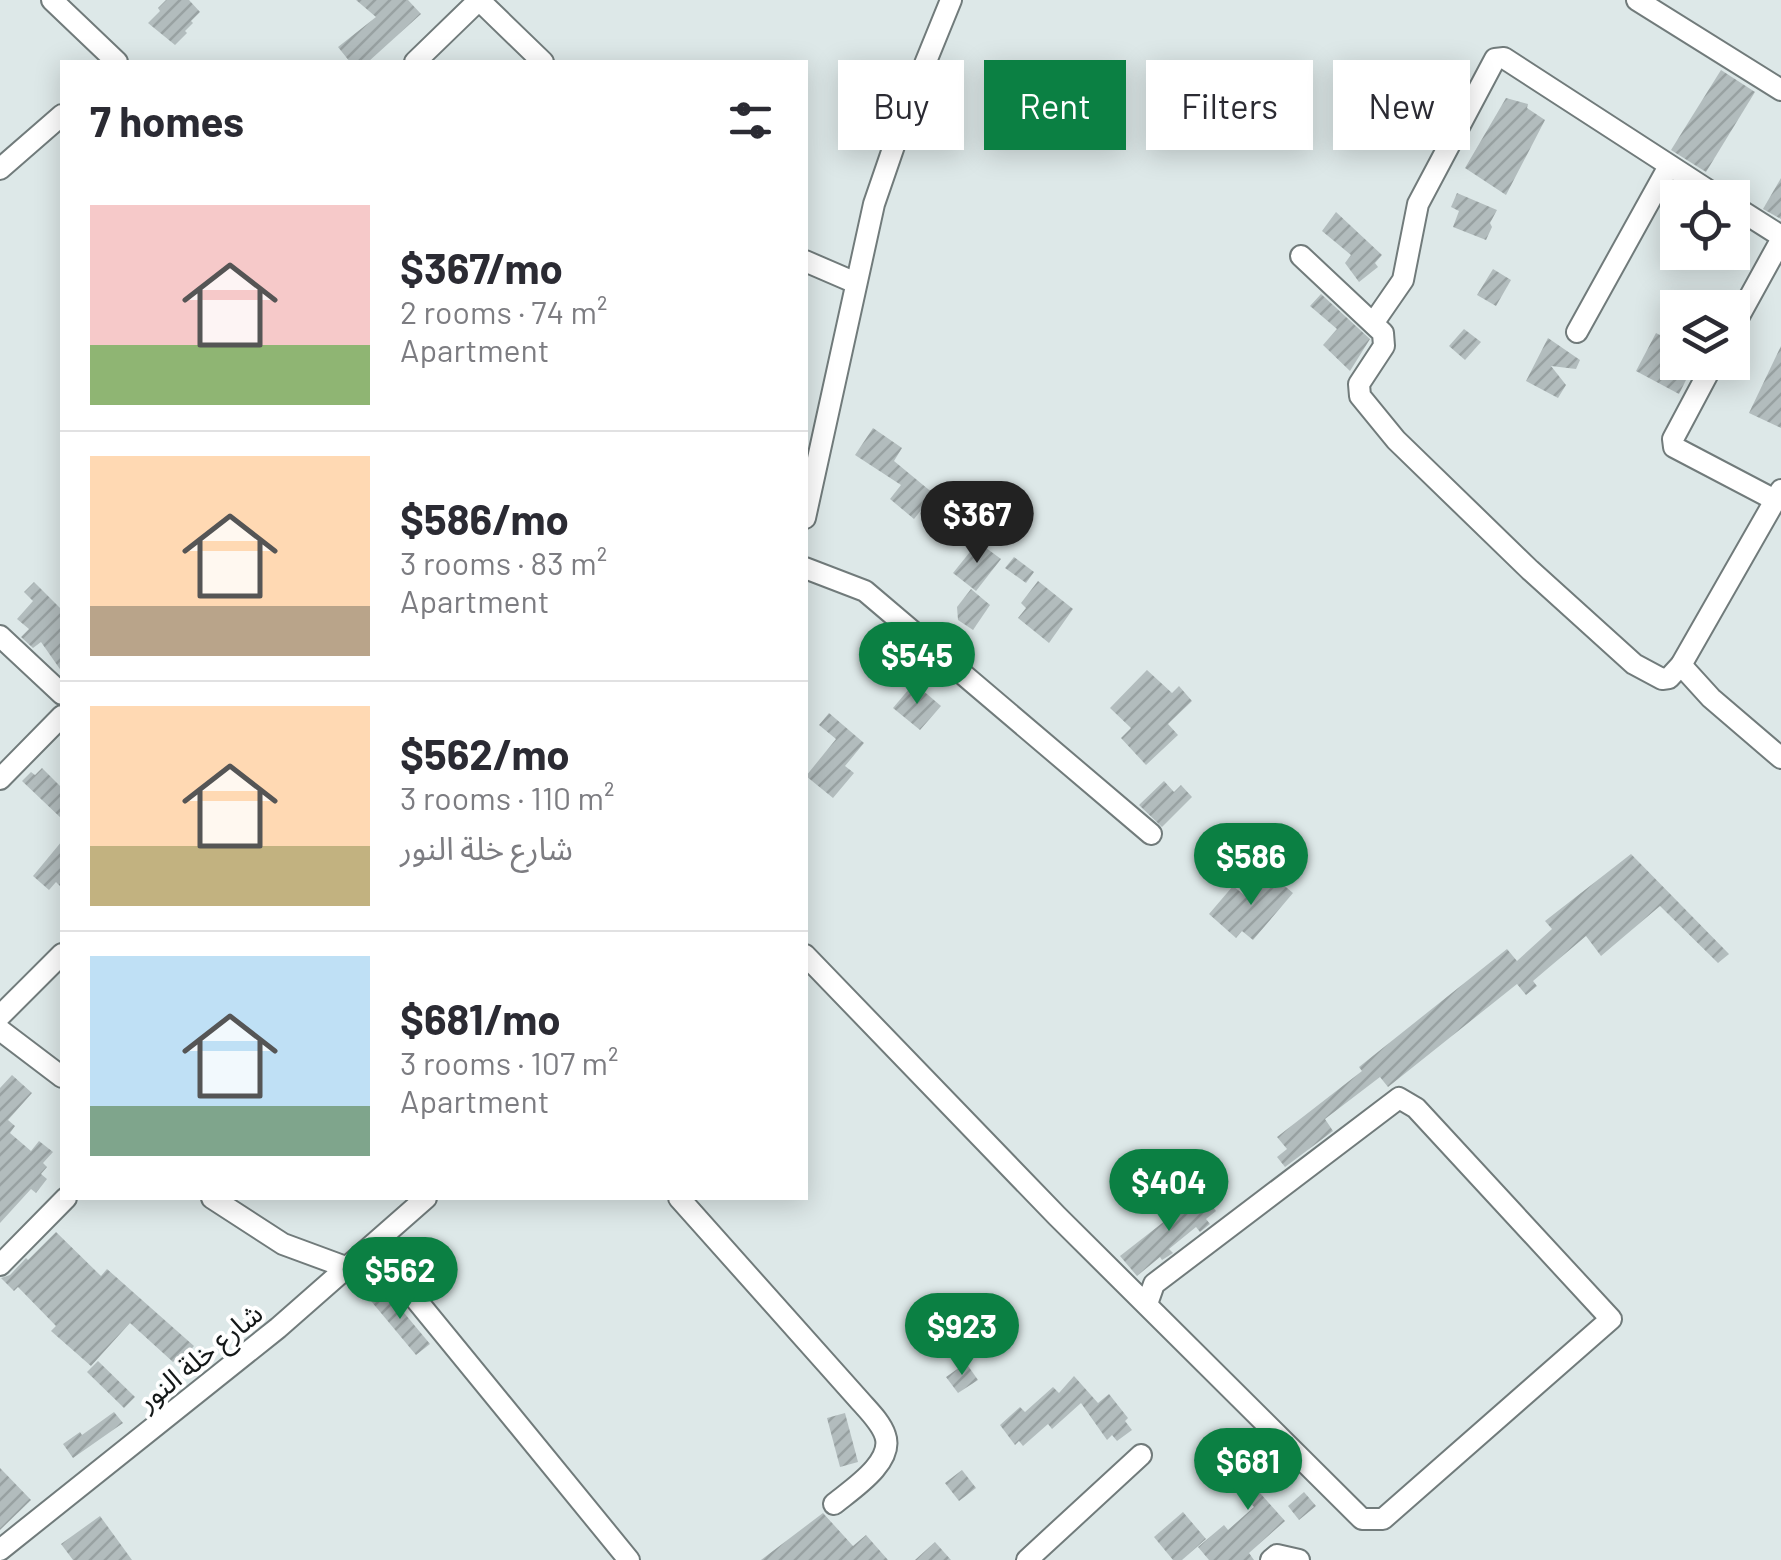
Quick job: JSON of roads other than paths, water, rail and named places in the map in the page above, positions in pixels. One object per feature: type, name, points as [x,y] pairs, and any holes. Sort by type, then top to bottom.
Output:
[{"type":"street","points":[[52,0],[115,60]]},
{"type":"street","points":[[417,60],[479,0],[541,60]]},
{"type":"street","points":[[808,504],[863,245],[907,108],[951,0]]},
{"type":"street","points":[[1638,0],[1781,90]]},
{"type":"street","points":[[1374,322],[1403,280],[1418,204],[1495,59],[1504,58],[1691,180]]},
{"type":"street","points":[[0,169],[60,117]]},
{"type":"street","points":[[1577,332],[1669,166]]},
{"type":"street","points":[[1750,217],[1781,238],[1750,296]]},
{"type":"street","points":[[1301,256],[1383,333],[1384,346],[1359,384],[1360,396],[1396,440],[1634,664],[1662,679],[1669,678],[1681,664],[1778,495],[1674,447],[1673,439],[1704,380]]},
{"type":"street","points":[[808,262],[856,284]]},
{"type":"street","points":[[808,569],[864,591],[1150,834]]},
{"type":"street","points":[[0,636],[60,692]]},
{"type":"street","points":[[1681,664],[1711,698],[1781,758]]},
{"type":"street","points":[[0,779],[60,718]]},
{"type":"street","points":[[0,1016],[60,956]]},
{"type":"street","points":[[808,959],[1147,1304],[1362,1519],[1383,1519],[1612,1319],[1416,1108],[1399,1098],[1154,1284],[1147,1304]]},
{"type":"street","points":[[0,1030],[60,1075]]},
{"type":"street","points":[[0,1265],[64,1200]]},
{"type":"street","points":[[215,1200],[282,1244],[348,1268]]},
{"type":"street","name":"شارع خلة النور","points":[[0,1550],[348,1268],[424,1200]]},
{"type":"street","points":[[681,1200],[869,1411],[885,1434],[888,1444],[882,1458],[834,1504]]},
{"type":"street","points":[[373,1247],[629,1560]]},
{"type":"street","points":[[1028,1560],[1141,1455]]},
{"type":"street","points":[[1272,1560],[1278,1554],[1300,1560]]}]
